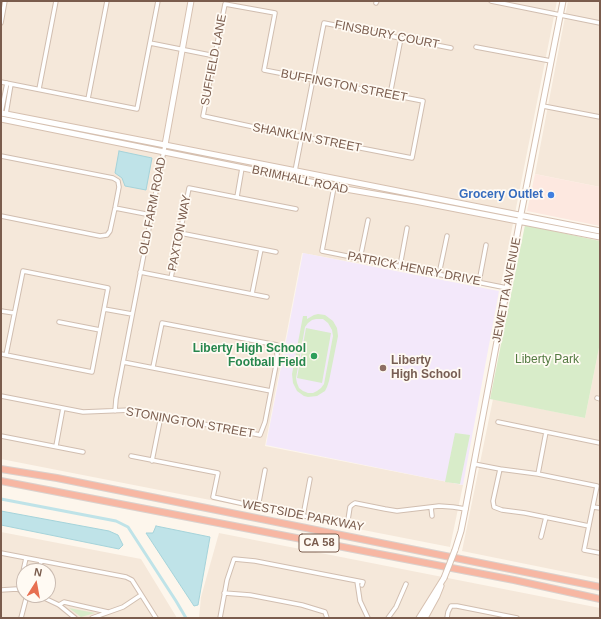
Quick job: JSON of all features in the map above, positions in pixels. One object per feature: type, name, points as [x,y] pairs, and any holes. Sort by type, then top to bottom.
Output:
[{"type":"highway","points":[[1,465],[57,478]]},
{"type":"highway","name":"WESTSIDE PARKWAY","points":[[1,468],[600,587]]},
{"type":"highway","name":"WESTSIDE PARKWAY","points":[[1,482],[514,580],[600,599]]},
{"type":"street","points":[[1,23],[5,1]]},
{"type":"street","points":[[39,89],[56,1]]},
{"type":"street","points":[[88,99],[107,1]]},
{"type":"street","points":[[1,82],[137,109],[158,1]]},
{"type":"street","name":"OLD FARM ROAD","points":[[115,411],[116,399],[191,1]]},
{"type":"street","points":[[491,1],[600,23]]},
{"type":"street","name":"JEWETTA AVENUE","points":[[425,618],[437,596],[455,550],[466,509],[521,214],[563,1]]},
{"type":"street","name":"SUFFIELD LANE","points":[[203,116],[225,4],[275,13],[264,70]]},
{"type":"street","name":"FINSBURY COURT","points":[[313,80],[324,23],[451,48]]},
{"type":"street","points":[[390,95],[401,38]]},
{"type":"street","points":[[150,43],[215,56]]},
{"type":"street","points":[[476,47],[551,61]]},
{"type":"street","name":"BUFFINGTON STREET","points":[[264,70],[423,101],[412,158]]},
{"type":"street","points":[[258,171],[267,169],[286,172],[295,171],[313,80]]},
{"type":"street","points":[[2,114],[9,84]]},
{"type":"street","points":[[543,106],[600,117]]},
{"type":"street","name":"BRIMHALL ROAD","points":[[2,114],[599,230]]},
{"type":"street","name":"SHANKLIN STREET","points":[[203,116],[301,137],[412,158]]},
{"type":"street","name":"BRIMHALL ROAD","points":[[1,120],[334,187],[415,201],[600,237]]},
{"type":"street","points":[[1,156],[113,178],[118,181],[119,186],[110,231],[107,235],[100,236],[1,216]]},
{"type":"street","points":[[242,168],[237,198],[296,209]]},
{"type":"street","name":"PATRICK HENRY DRIVE","points":[[334,187],[322,251],[507,288]]},
{"type":"street","name":"PAXTON WAY","points":[[171,278],[189,188],[237,198]]},
{"type":"street","points":[[115,208],[151,215]]},
{"type":"street","points":[[360,259],[368,220]]},
{"type":"street","points":[[400,266],[407,228]]},
{"type":"street","points":[[566,231],[573,229],[593,233],[599,230]]},
{"type":"street","points":[[180,233],[276,252]]},
{"type":"street","points":[[439,274],[447,236]]},
{"type":"street","points":[[479,282],[486,246]]},
{"type":"street","points":[[252,294],[261,249]]},
{"type":"street","points":[[1,354],[6,356],[92,372],[108,288],[23,271],[6,356]]},
{"type":"street","points":[[140,272],[267,297]]},
{"type":"street","points":[[104,309],[132,314]]},
{"type":"street","points":[[1,311],[14,313]]},
{"type":"street","points":[[59,322],[100,330]]},
{"type":"street","points":[[123,362],[153,368],[271,391],[277,360],[277,345],[162,323],[153,368]]},
{"type":"street","name":"STONINGTON STREET","points":[[1,396],[83,412],[131,410],[260,435],[265,422],[271,391]]},
{"type":"street","points":[[56,446],[63,408]]},
{"type":"street","points":[[152,461],[161,416]]},
{"type":"street","points":[[498,422],[600,443]]},
{"type":"street","points":[[538,474],[546,432]]},
{"type":"street","points":[[1,436],[83,452]]},
{"type":"street","points":[[131,456],[218,473],[213,497],[342,523],[349,518],[350,507],[353,504],[397,511],[446,506],[466,509]]},
{"type":"street","points":[[474,464],[538,474],[597,486],[584,550],[600,553]]},
{"type":"street","points":[[500,469],[493,501],[494,507],[502,510],[525,513],[589,526]]},
{"type":"street","points":[[258,507],[265,470]]},
{"type":"street","points":[[303,516],[310,479]]},
{"type":"street","points":[[431,507],[432,516]]},
{"type":"street","points":[[593,507],[600,508]]},
{"type":"street","points":[[541,537],[546,517]]},
{"type":"street","points":[[1,553],[126,577],[132,580],[156,618]]},
{"type":"street","points":[[25,563],[26,558]]},
{"type":"street","points":[[220,618],[227,580],[234,559],[255,561],[363,582],[362,585]]},
{"type":"street","name":"JEWETTA AVENUE","points":[[419,618],[444,578]]},
{"type":"street","points":[[357,581],[360,601],[368,618]]},
{"type":"street","points":[[388,618],[396,607],[406,584]]},
{"type":"street","points":[[1,590],[16,590]]},
{"type":"street","points":[[224,593],[250,595],[308,607],[325,612],[327,618]]},
{"type":"street","points":[[92,618],[123,607],[141,595]]},
{"type":"street","points":[[59,605],[64,602],[109,612]]},
{"type":"street","points":[[21,618],[26,603]]},
{"type":"street","points":[[55,603],[75,618]]},
{"type":"street","points":[[447,618],[451,606],[517,618]]},
{"type":"shaded area","points":[[1,1],[557,1],[500,289],[302,253],[265,446],[463,485],[450,547],[1,459]]},
{"type":"shaded area","points":[[568,1],[600,1],[600,187],[535,174]]},
{"type":"shaded area","points":[[535,174],[600,187],[600,226],[527,211]]},
{"type":"shaded area","name":"Liberty High School","points":[[303,253],[499,291],[463,485],[266,445]]},
{"type":"shaded area","points":[[600,343],[600,579],[462,551],[493,399],[585,418]]},
{"type":"shaded area","points":[[1,532],[141,559],[177,618],[1,618]]},
{"type":"shaded area","points":[[219,533],[600,608],[600,618],[199,618],[201,597]]},
{"type":"green space","name":"Liberty Park","points":[[525,225],[600,241],[600,343],[585,418],[490,399]]},
{"type":"green space","points":[[314,315],[325,315],[333,321],[337,328],[338,336],[327,387],[325,391],[317,396],[308,397],[297,391],[293,383],[292,374],[303,316],[307,316],[307,319]],"holes":[[[323,319],[328,323],[332,330],[333,336],[324,384],[317,391],[308,393],[299,388],[296,378],[305,327],[312,320]]]},
{"type":"green space","name":"Liberty High School Football Field","points":[[306,328],[331,333],[322,383],[297,378]]},
{"type":"green space","points":[[455,433],[470,435],[460,484],[445,482]]},
{"type":"green space","points":[[69,608],[95,613],[81,617]]},
{"type":"water","points":[[119,151],[152,158],[146,190],[125,186],[122,178],[115,173]]},
{"type":"water","points":[[1,511],[109,531],[118,535],[123,545],[119,549],[1,525]]},
{"type":"water","points":[[156,526],[210,537],[198,605],[194,606],[146,533],[153,533]]},
{"type":"waterway","points":[[1,499],[116,521],[128,527],[186,618]]},
{"type":"place","name":"Grocery Outlet","points":[[551,195]]},
{"type":"place","name":"Liberty High School Football Field","points":[[314,356]]},
{"type":"place","name":"Liberty High School","points":[[383,368]]}]
